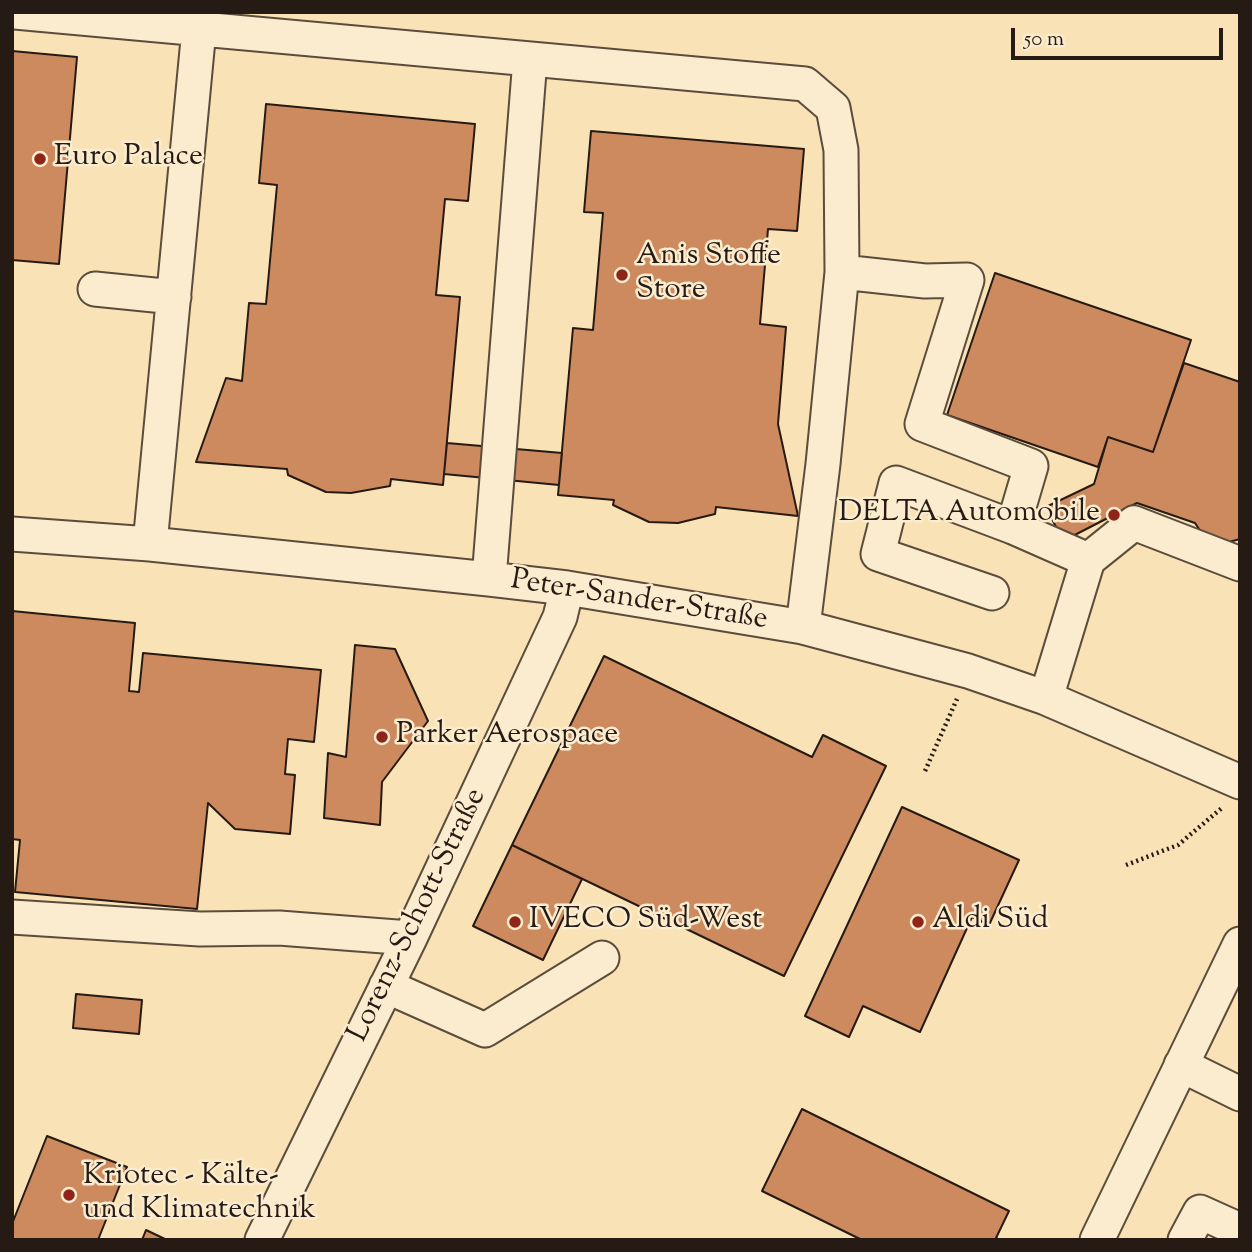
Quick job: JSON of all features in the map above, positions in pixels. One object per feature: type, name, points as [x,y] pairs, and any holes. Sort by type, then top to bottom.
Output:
[{"type":"street","points":[[15,12],[805,84],[833,108],[841,150],[842,272],[803,627]]},
{"type":"street","points":[[150,544],[199,29]]},
{"type":"street","points":[[489,579],[530,59]]},
{"type":"street","points":[[842,272],[925,281],[967,280],[922,424],[1031,466],[1013,527]]},
{"type":"street","points":[[95,289],[174,297]]},
{"type":"street","points":[[992,593],[878,554],[896,483],[1013,527],[1088,560]]},
{"type":"street","points":[[1046,698],[1088,560],[1134,523],[1240,564]]},
{"type":"street","name":"Peter-Sander-Straße","points":[[12,534],[150,544],[567,588],[803,627],[968,671],[1046,698],[1232,793]]},
{"type":"street","name":"Lorenz-Schott-Straße","points":[[262,1240],[410,938],[560,617],[567,588]]},
{"type":"street","points":[[12,917],[201,929],[279,928],[410,938]]},
{"type":"street","points":[[1097,1240],[1240,944]]},
{"type":"street","points":[[386,986],[485,1030],[602,958]]},
{"type":"street","points":[[1181,1065],[1240,1094]]},
{"type":"street","points":[[1185,1240],[1200,1212],[1240,1230]]},
{"type":"path","points":[[925,771],[958,699]]},
{"type":"path","points":[[1126,865],[1178,845],[1221,810],[1232,793]]},
{"type":"building","name":"Euro Palace","points":[[12,51],[77,57],[59,264],[12,260]]},
{"type":"building","points":[[266,104],[475,124],[468,201],[445,199],[436,295],[460,297],[443,485],[391,479],[390,486],[351,493],[326,492],[288,475],[287,469],[196,462],[226,378],[242,381],[249,303],[266,304],[277,185],[259,183]]},
{"type":"building","points":[[591,131],[804,149],[797,231],[768,229],[760,324],[786,327],[778,424],[798,516],[716,507],[715,514],[678,523],[649,522],[613,505],[614,500],[558,495],[573,328],[593,330],[603,213],[584,212]]},
{"type":"building","points":[[995,273],[1191,340],[1153,452],[1108,437],[1098,467],[947,415]]},
{"type":"building","points":[[1184,363],[1240,382],[1240,539],[1211,547],[1195,523],[1137,503],[1063,541],[1046,507],[1094,484],[1108,437],[1153,452]]},
{"type":"building","points":[[447,443],[562,453],[559,485],[444,474]]},
{"type":"building","points":[[12,611],[135,623],[129,691],[139,692],[143,653],[321,670],[314,742],[288,739],[285,774],[295,775],[290,834],[235,829],[208,803],[197,909],[15,892],[20,840],[12,839]]},
{"type":"building","name":"Parker Aerospace","points":[[355,645],[395,649],[428,721],[382,782],[380,825],[324,818],[328,753],[346,757]]},
{"type":"building","points":[[604,656],[812,757],[823,735],[886,766],[784,976],[512,845]]},
{"type":"building","points":[[902,807],[1019,860],[989,925],[972,917],[920,1032],[863,1006],[849,1037],[805,1016]]},
{"type":"building","points":[[512,845],[582,879],[543,960],[473,926]]},
{"type":"building","points":[[76,994],[142,1000],[139,1034],[73,1028]]},
{"type":"building","points":[[802,1109],[1009,1211],[996,1238],[1000,1240],[862,1240],[762,1191]]},
{"type":"building","name":"Kriotec - Kälte- und Klimatechnik","points":[[47,1136],[127,1167],[98,1240],[12,1239],[12,1224]]},
{"type":"building","points":[[146,1230],[167,1240],[142,1240]]},
{"type":"place","name":"Euro Palace","points":[[40,159]]},
{"type":"place","name":"Anis Stoffe Store","points":[[622,275]]},
{"type":"place","name":"DELTA Automobile","points":[[1114,515]]},
{"type":"place","name":"Parker Aerospace","points":[[382,737]]},
{"type":"place","name":"IVECO Süd-West","points":[[515,922]]},
{"type":"place","name":"Aldi Süd","points":[[918,922]]},
{"type":"place","name":"Kriotec - Kälte- und Klimatechnik","points":[[69,1195]]}]
